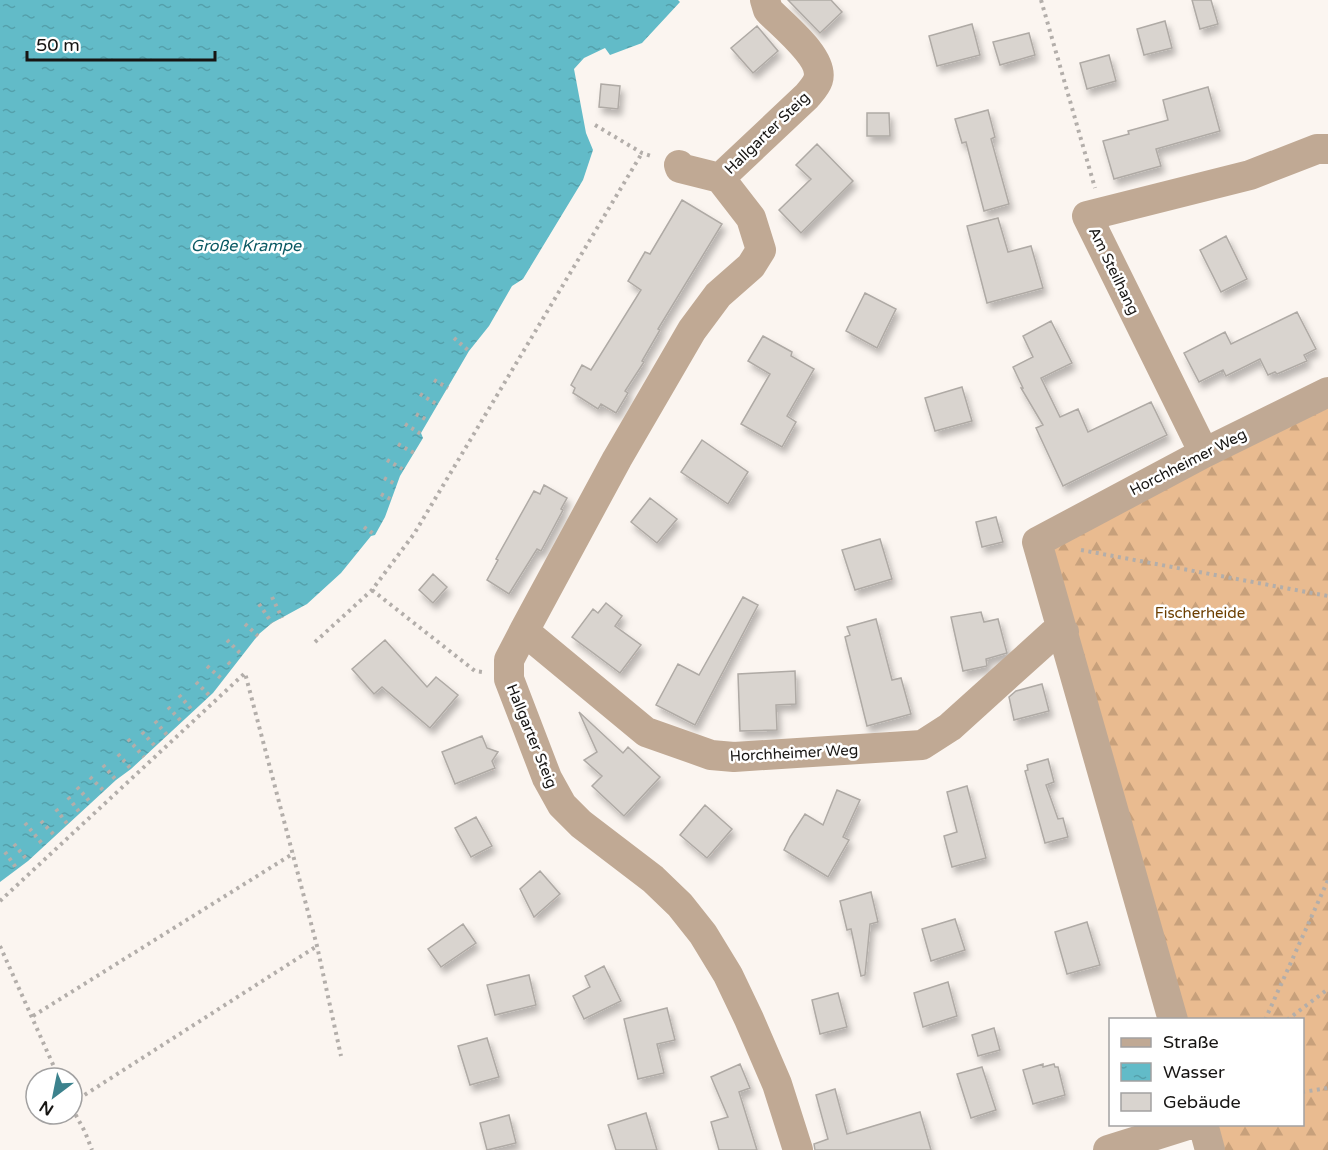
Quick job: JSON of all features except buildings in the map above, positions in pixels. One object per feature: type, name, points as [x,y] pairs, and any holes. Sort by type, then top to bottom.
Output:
[{"type":"street","name":"Hallgarter Steig","points":[[720,178],[807,96],[818,81],[818,68],[811,54],[768,10],[765,0]]},
{"type":"street","name":"Am Steilhang","points":[[1204,453],[1087,216],[1250,174],[1317,149],[1328,149]]},
{"type":"street","name":"Hallgarter Steig","points":[[679,165],[680,168],[720,178],[751,218],[761,250],[751,266],[718,295],[692,330],[617,459],[524,631],[510,660],[509,679],[547,778],[562,805],[581,825],[631,861],[666,892],[703,934],[718,957],[741,1001],[777,1083],[798,1150]]},
{"type":"street","name":"Horchheimer Weg","points":[[1037,542],[1204,453],[1328,392]]},
{"type":"street","points":[[1037,542],[1172,1018]]},
{"type":"street","name":"Horchheimer Weg","points":[[524,631],[646,732],[711,755],[734,757],[922,745],[950,727],[1053,634],[1064,632]]},
{"type":"street","points":[[1108,1150],[1188,1126]]},
{"type":"street","points":[[1203,1126],[1210,1150]]},
{"type":"path","points":[[1041,0],[1094,183]]},
{"type":"path","points":[[595,125],[642,153],[665,161],[679,159],[679,165]]},
{"type":"path","points":[[315,642],[372,590],[414,534],[642,153]]},
{"type":"path","points":[[454,338],[469,351]]},
{"type":"path","points":[[434,380],[448,388]]},
{"type":"path","points":[[420,394],[438,405]]},
{"type":"path","points":[[416,414],[429,421]]},
{"type":"path","points":[[405,424],[421,434]]},
{"type":"path","points":[[398,444],[414,453]]},
{"type":"path","points":[[387,460],[404,470]]},
{"type":"path","points":[[384,478],[397,485]]},
{"type":"path","points":[[381,494],[392,500]]},
{"type":"path","points":[[364,527],[375,535]]},
{"type":"path","points":[[1037,542],[1328,596]]},
{"type":"path","points":[[372,590],[476,671],[509,679]]},
{"type":"path","points":[[272,597],[282,618]]},
{"type":"path","points":[[259,604],[272,622]]},
{"type":"path","points":[[245,624],[258,636]]},
{"type":"path","points":[[228,640],[242,655]]},
{"type":"path","points":[[228,662],[233,667]]},
{"type":"path","points":[[207,666],[223,680]]},
{"type":"path","points":[[0,901],[245,673],[294,853],[341,1056]]},
{"type":"path","points":[[196,682],[210,696]]},
{"type":"path","points":[[179,695],[193,711]]},
{"type":"path","points":[[168,707],[181,721]]},
{"type":"path","points":[[155,721],[167,735]]},
{"type":"path","points":[[142,732],[155,746]]},
{"type":"path","points":[[128,739],[144,757]]},
{"type":"path","points":[[118,754],[131,769]]},
{"type":"path","points":[[104,765],[116,780]]},
{"type":"path","points":[[90,777],[104,791]]},
{"type":"path","points":[[77,788],[91,803]]},
{"type":"path","points":[[68,797],[80,813]]},
{"type":"path","points":[[56,809],[68,825]]},
{"type":"path","points":[[40,821],[55,836]]},
{"type":"path","points":[[25,823],[44,846]]},
{"type":"path","points":[[14,844],[27,861]]},
{"type":"path","points":[[5,852],[17,869]]},
{"type":"path","points":[[33,1016],[294,853]]},
{"type":"path","points":[[1266,1018],[1328,880]]},
{"type":"path","points":[[0,946],[54,1066]]},
{"type":"path","points":[[84,1094],[317,946]]},
{"type":"path","points":[[1290,1018],[1328,989]]},
{"type":"path","points":[[1304,1092],[1328,1088]]},
{"type":"path","points":[[81,1126],[92,1150]]},
{"type":"green space","name":"Fischerheide","points":[[1328,406],[1328,1150],[1217,1150],[1210,1126],[1304,1126],[1304,1018],[1181,1018],[1050,547]]},
{"type":"water","name":"Große Krampe","points":[[0,0],[678,0],[680,2],[642,43],[610,55],[605,48],[584,58],[574,69],[586,133],[593,150],[583,180],[523,279],[512,286],[489,326],[469,351],[421,433],[423,438],[400,476],[385,517],[375,535],[371,536],[341,573],[307,604],[272,623],[259,634],[213,693],[28,861],[0,882]]}]
